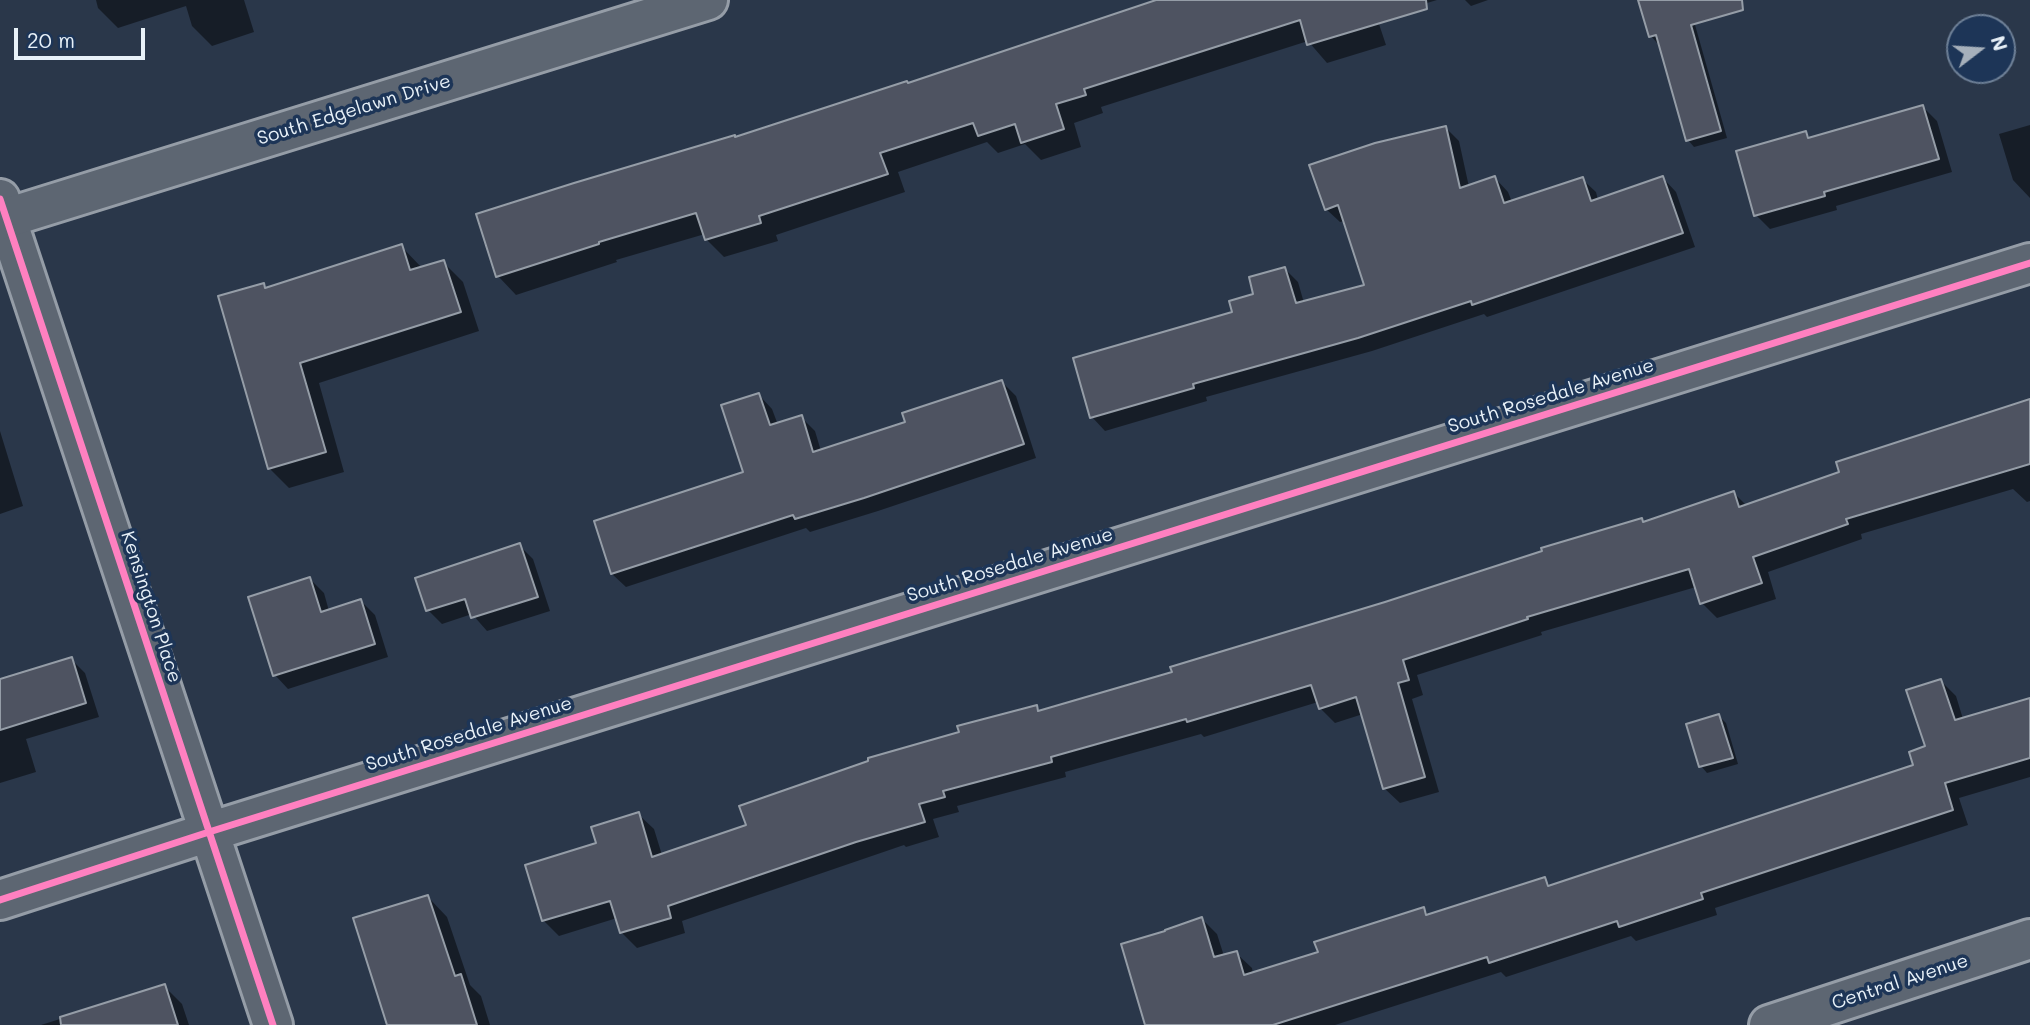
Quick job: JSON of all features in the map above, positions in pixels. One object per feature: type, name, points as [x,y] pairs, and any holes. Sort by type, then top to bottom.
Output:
[{"type":"street","name":"South Edgelawn Drive","points":[[2,213],[708,0]]},
{"type":"street","name":"Kensington Place","points":[[2,213],[273,1025]]},
{"type":"street","name":"South Rosedale Avenue","points":[[0,900],[209,832],[2030,263]]},
{"type":"street","name":"Central Avenue","points":[[1769,1025],[2030,939]]},
{"type":"building","points":[[1156,0],[1426,0],[1427,9],[1307,45],[1300,20],[1084,89],[1086,95],[1056,104],[1064,129],[1021,143],[1015,124],[978,136],[973,123],[880,153],[888,174],[759,216],[761,223],[705,240],[696,213],[496,277],[476,214],[735,137],[907,81],[908,83]]},
{"type":"building","points":[[1638,0],[1742,0],[1743,10],[1691,25],[1721,131],[1686,141],[1656,35],[1649,37]]},
{"type":"building","points":[[1923,105],[1939,159],[1824,192],[1825,196],[1754,216],[1736,151],[1806,131],[1808,138]]},
{"type":"building","points":[[1446,126],[1460,188],[1495,176],[1504,203],[1583,177],[1591,201],[1663,176],[1683,233],[1472,305],[1471,301],[1358,338],[1193,384],[1194,388],[1090,418],[1073,358],[1232,312],[1229,301],[1253,294],[1249,277],[1285,267],[1296,303],[1364,285],[1338,205],[1325,210],[1309,165],[1375,143]]},
{"type":"building","points":[[402,244],[410,270],[444,260],[461,312],[300,363],[326,452],[268,469],[218,296],[264,283],[265,288]]},
{"type":"building","points":[[1002,380],[1024,444],[864,498],[795,519],[793,515],[611,574],[594,521],[743,472],[721,405],[759,393],[770,425],[802,415],[813,452],[905,422],[902,413]]},
{"type":"building","points":[[2030,399],[2030,464],[1846,519],[1848,524],[1753,557],[1762,583],[1700,604],[1689,569],[1527,617],[1528,619],[1403,660],[1409,680],[1398,683],[1425,777],[1383,789],[1356,697],[1319,709],[1311,685],[1187,722],[1186,719],[1051,757],[1052,762],[943,791],[945,797],[919,804],[925,822],[856,842],[668,906],[671,918],[620,933],[610,901],[542,921],[525,865],[596,843],[591,827],[639,812],[652,857],[746,825],[739,806],[868,761],[868,758],[959,732],[957,726],[1037,705],[1038,711],[1172,672],[1170,667],[1385,602],[1542,551],[1541,548],[1642,518],[1643,522],[1734,491],[1739,507],[1839,472],[1836,462]]},
{"type":"building","points":[[520,543],[538,597],[471,618],[465,599],[426,611],[415,578]]},
{"type":"building","points":[[310,577],[321,612],[361,599],[375,644],[273,676],[248,597]]},
{"type":"building","points":[[72,657],[86,703],[0,730],[0,679]]},
{"type":"building","points":[[1941,679],[1955,720],[2030,698],[2030,758],[1945,783],[1953,810],[1701,893],[1703,899],[1619,927],[1617,921],[1489,963],[1487,957],[1273,1025],[1145,1025],[1121,944],[1202,917],[1214,957],[1237,951],[1244,975],[1318,952],[1314,942],[1424,907],[1426,915],[1545,877],[1548,886],[1913,765],[1909,752],[1925,746],[1906,690]]},
{"type":"building","points":[[1719,714],[1733,758],[1699,767],[1686,724]]},
{"type":"building","points":[[428,895],[455,976],[461,974],[477,1025],[387,1025],[353,918]]},
{"type":"building","points":[[165,984],[178,1025],[61,1025],[60,1017]]},
{"type":"cycle path","points":[[0,199],[273,1025]]},
{"type":"cycle path","points":[[0,900],[209,832],[2030,263]]}]
